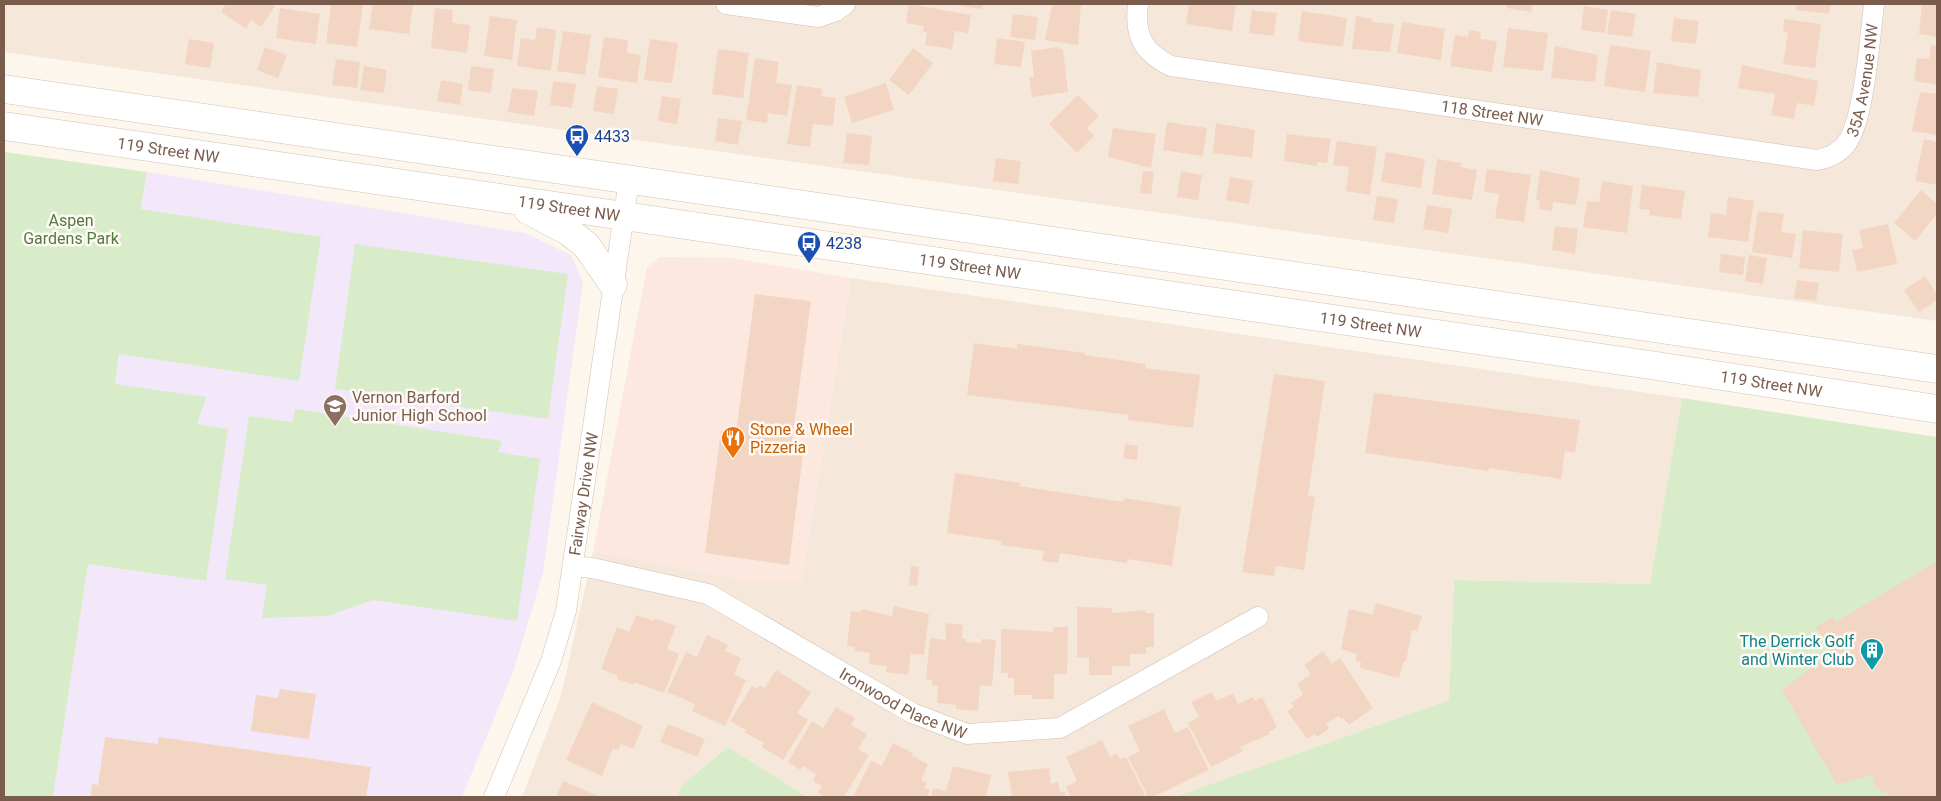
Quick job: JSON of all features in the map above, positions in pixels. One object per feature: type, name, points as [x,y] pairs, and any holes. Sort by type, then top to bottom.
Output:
[{"type":"main road","points":[[4,89],[1937,369]]},
{"type":"main road","name":"119 Street NW","points":[[4,126],[1640,363],[1937,409]]},
{"type":"main road","points":[[512,201],[568,231],[586,245],[613,284]]},
{"type":"street","points":[[726,4],[818,17],[841,7]]},
{"type":"street","name":"118 Street NW","points":[[1138,4],[1139,32],[1148,52],[1171,66],[1182,69],[1807,160],[1825,159],[1840,151]]},
{"type":"street","name":"35A Avenue NW","points":[[1840,151],[1853,134],[1858,120],[1874,4]]},
{"type":"street","name":"Fairway Drive NW","points":[[494,797],[551,661],[566,611],[629,180]]},
{"type":"street","name":"Ironwood Place NW","points":[[574,566],[708,594],[912,713],[967,734],[1060,728],[1258,617]]},
{"type":"shaded area","points":[[4,4],[1937,4],[1937,321],[4,52]]},
{"type":"shaded area","name":"Vernon Barford Junior High School","points":[[147,172],[525,233],[571,255],[583,282],[543,573],[514,669],[462,797],[53,797]]},
{"type":"shaded area","points":[[660,257],[732,258],[851,278],[801,581],[750,582],[593,552],[647,267]]},
{"type":"shaded area","points":[[851,278],[1682,398],[1650,584],[1454,580],[1449,700],[1174,797],[807,797],[728,747],[682,785],[677,797],[522,797],[561,696],[593,552],[801,581]]},
{"type":"green space","name":"Aspen Gardens Park","points":[[4,152],[147,172],[141,209],[321,237],[299,381],[119,354],[115,384],[206,397],[197,424],[228,429],[206,581],[88,564],[53,797],[4,797]]},
{"type":"green space","points":[[355,244],[568,274],[548,419],[335,389]]},
{"type":"green space","points":[[1682,398],[1937,437],[1937,797],[1174,797],[1449,700],[1454,580],[1650,584]]},
{"type":"green space","points":[[295,409],[502,441],[498,452],[540,459],[517,621],[373,600],[327,616],[262,618],[267,585],[225,579],[249,416],[292,422]]},
{"type":"green space","points":[[728,747],[807,797],[677,797],[682,785]]},
{"type":"building","points":[[226,4],[271,4],[275,6],[261,27],[251,20],[246,29],[221,12]]},
{"type":"building","points":[[331,4],[363,4],[357,47],[326,43]]},
{"type":"building","points":[[373,4],[413,5],[409,34],[369,29]]},
{"type":"building","points":[[909,4],[971,15],[968,33],[955,31],[952,49],[925,45],[927,32],[923,32],[924,26],[906,23]]},
{"type":"building","points":[[962,4],[983,4],[982,9],[961,6]]},
{"type":"building","points":[[1052,4],[1081,4],[1078,45],[1045,40]]},
{"type":"building","points":[[1189,4],[1236,4],[1232,31],[1186,24]]},
{"type":"building","points":[[1507,4],[1533,4],[1531,12],[1507,8]]},
{"type":"building","points":[[1797,4],[1831,4],[1829,14],[1796,10]]},
{"type":"building","points":[[1922,4],[1937,4],[1937,37],[1919,34]]},
{"type":"building","points":[[1584,6],[1608,10],[1605,33],[1581,30]]},
{"type":"building","points":[[280,8],[320,14],[316,44],[276,38]]},
{"type":"building","points":[[435,8],[453,10],[452,23],[470,25],[467,53],[431,48]]},
{"type":"building","points":[[1252,10],[1277,13],[1274,36],[1249,33]]},
{"type":"building","points":[[1611,10],[1636,14],[1632,37],[1607,34]]},
{"type":"building","points":[[1302,11],[1347,18],[1343,47],[1298,41]]},
{"type":"building","points":[[1013,14],[1038,17],[1035,40],[1010,37]]},
{"type":"building","points":[[490,16],[517,20],[512,60],[484,56]]},
{"type":"building","points":[[1356,16],[1372,19],[1371,22],[1394,24],[1390,52],[1352,49]]},
{"type":"building","points":[[1674,18],[1699,21],[1696,44],[1671,41]]},
{"type":"building","points":[[1784,19],[1821,24],[1815,68],[1783,64],[1788,33],[1783,32]]},
{"type":"building","points":[[1402,22],[1445,29],[1441,60],[1397,53]]},
{"type":"building","points":[[537,27],[556,30],[551,71],[517,66],[521,38],[535,40]]},
{"type":"building","points":[[1508,28],[1548,33],[1543,71],[1503,67]]},
{"type":"building","points":[[1469,30],[1481,32],[1480,39],[1497,41],[1492,72],[1450,66],[1455,35],[1468,37]]},
{"type":"building","points":[[563,31],[591,35],[585,75],[557,71]]},
{"type":"building","points":[[604,37],[628,40],[627,53],[641,55],[637,83],[598,77]]},
{"type":"building","points":[[997,38],[1025,42],[1021,67],[994,64]]},
{"type":"building","points":[[189,39],[214,43],[210,68],[185,64]]},
{"type":"building","points":[[650,39],[678,43],[672,83],[644,80]]},
{"type":"building","points":[[1610,45],[1651,51],[1645,92],[1604,86]]},
{"type":"building","points":[[1931,45],[1937,46],[1937,85],[1914,81],[1917,58],[1929,59]]},
{"type":"building","points":[[1555,46],[1598,55],[1595,82],[1551,78]]},
{"type":"building","points":[[265,47],[287,55],[278,78],[257,70]]},
{"type":"building","points":[[1059,47],[1059,49],[1063,49],[1068,92],[1032,97],[1029,77],[1034,77],[1031,51]]},
{"type":"building","points":[[913,48],[933,63],[909,95],[889,80]]},
{"type":"building","points":[[718,49],[749,53],[743,98],[712,94]]},
{"type":"building","points":[[755,58],[779,62],[776,83],[792,85],[787,116],[768,113],[767,123],[746,120]]},
{"type":"building","points":[[336,59],[360,62],[357,88],[332,85]]},
{"type":"building","points":[[1657,62],[1701,70],[1698,97],[1653,93]]},
{"type":"building","points":[[1742,65],[1818,81],[1814,106],[1797,103],[1794,119],[1771,115],[1775,94],[1738,88]]},
{"type":"building","points":[[364,66],[387,70],[384,93],[360,90]]},
{"type":"building","points":[[471,66],[494,69],[491,93],[468,90]]},
{"type":"building","points":[[441,80],[463,84],[460,105],[437,101]]},
{"type":"building","points":[[553,81],[576,84],[572,108],[550,105]]},
{"type":"building","points":[[886,83],[894,110],[852,123],[844,97]]},
{"type":"building","points":[[797,85],[822,89],[821,96],[836,98],[833,126],[813,124],[810,147],[787,144]]},
{"type":"building","points":[[597,86],[618,89],[614,114],[593,111]]},
{"type":"building","points":[[512,88],[538,91],[534,116],[508,112]]},
{"type":"building","points":[[1920,92],[1937,94],[1937,135],[1912,131]]},
{"type":"building","points":[[1078,95],[1099,116],[1087,128],[1094,136],[1077,153],[1049,124]]},
{"type":"building","points":[[662,96],[681,99],[677,124],[658,121]]},
{"type":"building","points":[[718,118],[742,121],[738,145],[715,141]]},
{"type":"building","points":[[1167,122],[1207,128],[1203,156],[1163,150]]},
{"type":"building","points":[[1216,123],[1255,130],[1252,158],[1213,153]]},
{"type":"building","points":[[1113,128],[1156,134],[1151,168],[1108,157]]},
{"type":"building","points":[[847,133],[872,136],[869,165],[843,163]]},
{"type":"building","points":[[1287,134],[1331,139],[1327,163],[1317,162],[1317,166],[1284,161]]},
{"type":"building","points":[[1924,139],[1937,142],[1937,185],[1915,181]]},
{"type":"building","points":[[1337,141],[1377,147],[1370,195],[1346,191],[1349,167],[1333,165]]},
{"type":"building","points":[[1386,152],[1425,159],[1421,188],[1381,182]]},
{"type":"building","points":[[996,158],[1021,161],[1018,184],[993,181]]},
{"type":"building","points":[[1437,159],[1461,163],[1460,167],[1477,170],[1472,200],[1432,194]]},
{"type":"building","points":[[1487,169],[1531,175],[1524,222],[1495,218],[1499,194],[1484,192]]},
{"type":"building","points":[[1540,170],[1580,178],[1576,205],[1553,202],[1552,211],[1539,209],[1540,200],[1536,200]]},
{"type":"building","points":[[1143,171],[1154,172],[1151,194],[1140,193]]},
{"type":"building","points":[[1181,171],[1202,175],[1198,200],[1177,197]]},
{"type":"building","points":[[1230,177],[1253,181],[1249,204],[1226,200]]},
{"type":"building","points":[[1602,181],[1633,186],[1627,233],[1583,227],[1587,201],[1599,202]]},
{"type":"building","points":[[1642,185],[1685,191],[1681,219],[1649,215],[1650,210],[1639,209]]},
{"type":"building","points":[[1921,190],[1937,204],[1937,214],[1915,241],[1894,223]]},
{"type":"building","points":[[1377,196],[1398,199],[1394,223],[1373,220]]},
{"type":"building","points":[[1728,197],[1754,201],[1748,242],[1708,237],[1711,213],[1726,215]]},
{"type":"building","points":[[1427,205],[1452,209],[1448,233],[1423,229]]},
{"type":"building","points":[[1758,211],[1784,214],[1781,232],[1796,234],[1792,258],[1752,252]]},
{"type":"building","points":[[1888,224],[1897,264],[1857,272],[1852,250],[1863,248],[1859,230]]},
{"type":"building","points":[[1555,226],[1578,229],[1575,254],[1552,250]]},
{"type":"building","points":[[1803,230],[1843,234],[1839,272],[1799,268]]},
{"type":"building","points":[[1721,254],[1745,257],[1743,275],[1719,272]]},
{"type":"building","points":[[1749,255],[1767,258],[1763,284],[1745,281]]},
{"type":"building","points":[[1925,276],[1937,294],[1937,300],[1919,312],[1904,290]]},
{"type":"building","points":[[1797,280],[1819,283],[1816,301],[1794,298]]},
{"type":"building","points":[[755,294],[811,301],[792,441],[798,442],[796,454],[803,455],[789,565],[705,553],[721,430],[736,432]]},
{"type":"building","points":[[974,343],[1017,349],[1017,344],[1085,353],[1085,355],[1146,364],[1145,368],[1200,375],[1193,428],[1128,420],[1129,415],[967,395]]},
{"type":"building","points":[[1274,374],[1325,381],[1308,496],[1315,497],[1304,570],[1276,566],[1274,576],[1242,572]]},
{"type":"building","points":[[1374,393],[1580,420],[1575,453],[1565,451],[1561,479],[1489,468],[1489,471],[1365,453]]},
{"type":"building","points":[[1125,444],[1138,446],[1137,460],[1123,458]]},
{"type":"building","points":[[955,473],[1020,483],[1019,486],[1123,502],[1124,498],[1181,507],[1172,566],[1127,559],[1127,563],[1060,553],[1058,563],[1042,561],[1044,551],[1001,545],[1001,541],[947,533]]},
{"type":"building","name":"The Derrick Golf and Winter Club","points":[[1937,561],[1937,797],[1894,796],[1883,792],[1874,785],[1872,775],[1837,785],[1782,690],[1831,653],[1816,627],[1833,617],[1836,622]]},
{"type":"building","points":[[911,566],[919,567],[917,586],[909,585]]},
{"type":"building","points":[[1376,603],[1422,616],[1417,631],[1412,630],[1406,662],[1404,661],[1399,678],[1360,668],[1361,662],[1355,661],[1357,654],[1341,649],[1349,609],[1373,615]]},
{"type":"building","points":[[894,606],[929,614],[924,655],[911,654],[908,675],[886,672],[887,666],[869,664],[870,653],[855,651],[855,647],[847,646],[851,611],[861,612],[861,609],[892,616]]},
{"type":"building","points":[[1077,607],[1112,608],[1112,613],[1145,610],[1145,613],[1154,613],[1154,647],[1146,647],[1146,654],[1130,654],[1130,666],[1112,666],[1112,675],[1089,675],[1089,658],[1077,657]]},
{"type":"building","points":[[636,615],[654,621],[655,618],[676,626],[667,649],[679,654],[664,693],[634,682],[633,685],[617,679],[618,676],[601,669],[617,627],[629,632]]},
{"type":"building","points":[[945,623],[963,625],[962,638],[966,639],[966,642],[981,643],[982,639],[996,640],[992,686],[980,685],[978,711],[956,709],[956,705],[937,703],[938,686],[932,685],[932,680],[926,679],[930,638],[946,640]]},
{"type":"building","points":[[1053,627],[1068,627],[1067,674],[1054,674],[1054,699],[1032,699],[1032,695],[1014,695],[1014,678],[1008,678],[1008,673],[1001,673],[1001,629],[1053,632]]},
{"type":"building","points":[[707,635],[728,645],[725,651],[741,658],[734,674],[746,680],[725,726],[692,711],[695,704],[667,692],[686,652],[697,657]]},
{"type":"building","points":[[1323,651],[1332,664],[1340,658],[1373,708],[1349,725],[1339,716],[1326,724],[1329,729],[1317,737],[1315,734],[1307,739],[1287,711],[1294,707],[1291,703],[1303,694],[1297,684],[1311,674],[1304,665]]},
{"type":"building","points":[[776,670],[811,692],[797,713],[808,720],[783,760],[762,747],[764,743],[744,732],[746,730],[730,721],[752,686],[757,689],[759,685],[765,688]]},
{"type":"building","points":[[280,689],[316,694],[309,739],[251,731],[256,695],[278,698]]},
{"type":"building","points":[[1212,692],[1217,701],[1233,693],[1238,704],[1253,697],[1255,701],[1262,697],[1277,727],[1269,732],[1270,734],[1240,747],[1243,751],[1211,767],[1188,723],[1199,717],[1191,702]]},
{"type":"building","points":[[592,702],[643,726],[633,749],[621,744],[618,750],[613,748],[602,776],[566,760]]},
{"type":"building","points":[[836,707],[855,718],[851,725],[867,734],[858,749],[869,755],[844,797],[825,797],[818,793],[822,786],[813,781],[816,774],[803,766],[800,770],[788,762],[812,721],[823,728]]},
{"type":"building","points":[[1164,709],[1175,733],[1188,727],[1209,770],[1153,797],[1148,797],[1128,757],[1140,751],[1128,726]]},
{"type":"building","points":[[668,724],[705,739],[697,757],[660,742]]},
{"type":"building","points":[[105,737],[158,744],[159,737],[371,767],[366,797],[91,797],[92,784],[98,785]]},
{"type":"building","points":[[1102,740],[1110,757],[1117,753],[1120,759],[1126,757],[1146,797],[1071,797],[1066,787],[1077,781],[1066,757]]},
{"type":"building","points":[[893,743],[913,753],[912,756],[928,764],[921,780],[927,783],[924,788],[930,790],[927,797],[853,797],[871,761],[882,766]]},
{"type":"building","points":[[953,766],[991,775],[986,797],[931,797],[933,788],[946,791]]},
{"type":"building","points":[[1049,768],[1051,784],[1058,782],[1060,792],[1065,792],[1066,797],[1012,797],[1008,772]]},
{"type":"building","points":[[563,781],[600,797],[556,797]]},
{"type":"place","name":"4433","points":[[577,157]]},
{"type":"place","name":"4238","points":[[809,264]]},
{"type":"place","name":"Vernon Barford Junior High School","points":[[335,427]]},
{"type":"place","name":"Stone & Wheel Pizzeria","points":[[733,459]]},
{"type":"place","name":"The Derrick Golf and Winter Club","points":[[1872,671]]}]
